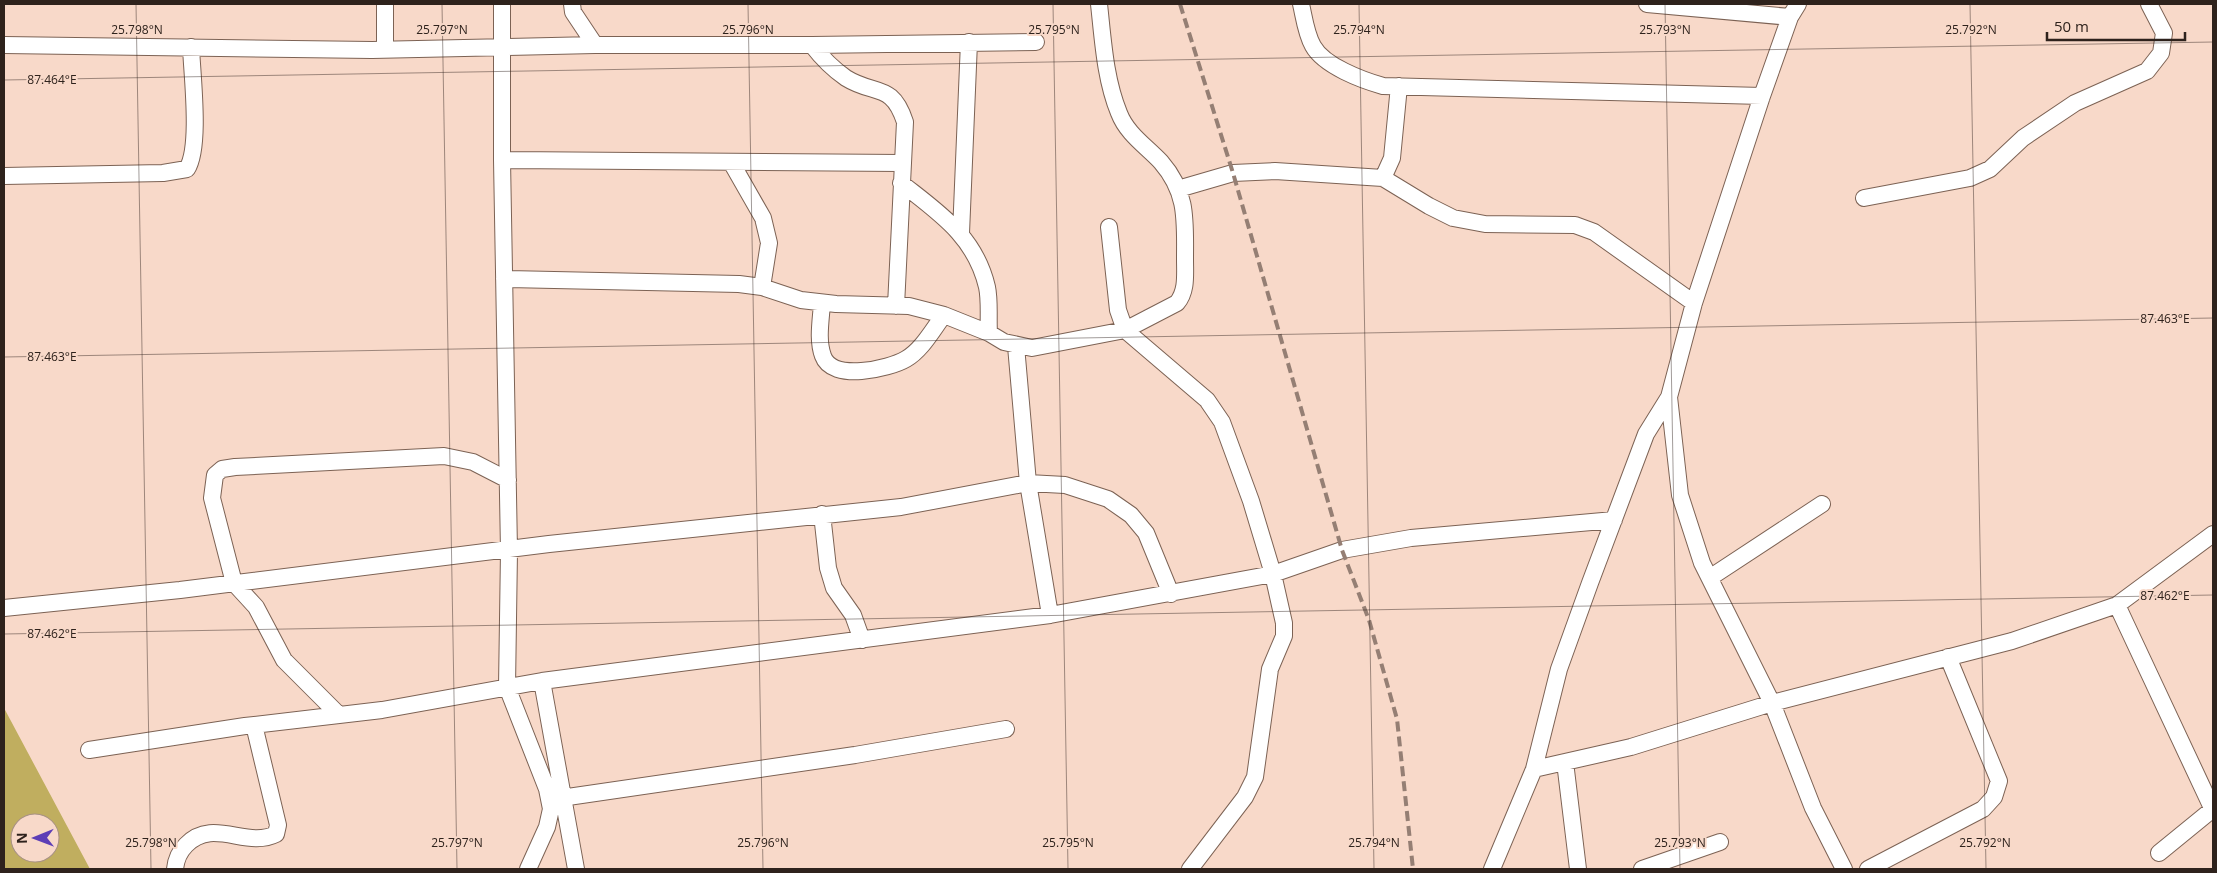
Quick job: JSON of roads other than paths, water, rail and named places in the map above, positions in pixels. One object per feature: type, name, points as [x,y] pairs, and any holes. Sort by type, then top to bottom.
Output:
[{"type":"street","points":[[385,4],[385,50]]},
{"type":"street","points":[[502,4],[502,160],[509,550],[507,687],[547,789],[550,809],[547,827],[528,869]]},
{"type":"street","points":[[572,4],[573,12],[595,45]]},
{"type":"street","points":[[504,279],[739,284],[762,287],[801,300],[822,303],[910,306],[944,316],[989,333],[1004,342],[1032,348],[1125,330],[1177,303],[1182,297],[1185,282],[1183,198],[1161,163],[1130,133],[1119,114],[1110,81],[1099,4]]},
{"type":"street","points":[[1301,4],[1313,46],[1325,60],[1361,80],[1383,86],[1762,96]]},
{"type":"street","points":[[1492,869],[1534,769],[1559,669],[1646,434],[1668,397],[1694,304],[1762,96],[1794,10],[1646,4]]},
{"type":"street","points":[[1864,198],[1970,178],[1990,169],[2023,138],[2067,108],[2147,71],[2161,53],[2164,33],[2149,4]]},
{"type":"street","points":[[961,233],[969,42]]},
{"type":"street","points":[[4,45],[385,50],[595,45],[1036,42]]},
{"type":"street","points":[[812,45],[824,60],[848,79],[884,92],[895,100],[905,122],[896,306]]},
{"type":"street","points":[[4,176],[163,173],[187,169],[192,161],[195,140],[192,47]]},
{"type":"street","points":[[1383,178],[1392,158],[1399,86]]},
{"type":"street","points":[[502,160],[902,163]]},
{"type":"street","points":[[732,162],[763,218],[769,243],[762,287]]},
{"type":"street","points":[[1178,189],[1233,173],[1275,171],[1383,178],[1453,218],[1485,224],[1575,225],[1594,232],[1694,304]]},
{"type":"street","points":[[901,182],[948,219],[961,233],[974,254],[987,288],[989,333]]},
{"type":"street","points":[[1109,227],[1118,310],[1125,330],[1207,400],[1222,422],[1251,501],[1273,574],[1284,623],[1284,636],[1270,670],[1255,777],[1246,797],[1190,869]]},
{"type":"street","points":[[822,303],[820,341],[823,357],[835,368],[858,371],[886,368],[907,358],[944,316]]},
{"type":"street","points":[[1016,346],[1028,483],[1050,616]]},
{"type":"street","points":[[1668,397],[1680,496],[1702,563],[1711,577],[1772,702],[1813,808],[1844,869]]},
{"type":"street","points":[[339,715],[284,660],[256,608],[234,583],[212,498],[214,474],[222,470],[282,464],[444,456],[473,462],[508,480]]},
{"type":"street","points":[[4,608],[234,583],[549,544],[901,507],[1028,483],[1066,486],[1108,499],[1131,515],[1146,533],[1157,555],[1171,594]]},
{"type":"street","points":[[1711,577],[1822,504]]},
{"type":"street","points":[[822,514],[828,568],[834,588],[852,615],[862,640]]},
{"type":"street","points":[[89,750],[254,725],[382,710],[542,681],[1050,616],[1273,574],[1342,550],[1411,538],[1614,520]]},
{"type":"street","points":[[1534,769],[1631,747],[1772,702],[2012,641],[2117,605],[2213,534]]},
{"type":"street","points":[[2117,605],[2213,810],[2160,853]]},
{"type":"street","points":[[1868,869],[1983,809],[1994,797],[1999,781],[1948,657]]},
{"type":"street","points":[[542,681],[561,798],[576,869]]},
{"type":"street","points":[[175,869],[181,850],[195,836],[217,833],[261,838],[276,834],[278,826],[254,725]]},
{"type":"street","points":[[561,798],[855,755],[1006,729]]},
{"type":"street","points":[[1566,762],[1578,869]]},
{"type":"street","points":[[1642,869],[1720,842]]},
{"type":"railway","points":[[1180,4],[1233,173],[1342,550],[1369,620],[1397,719],[1413,869]]}]
